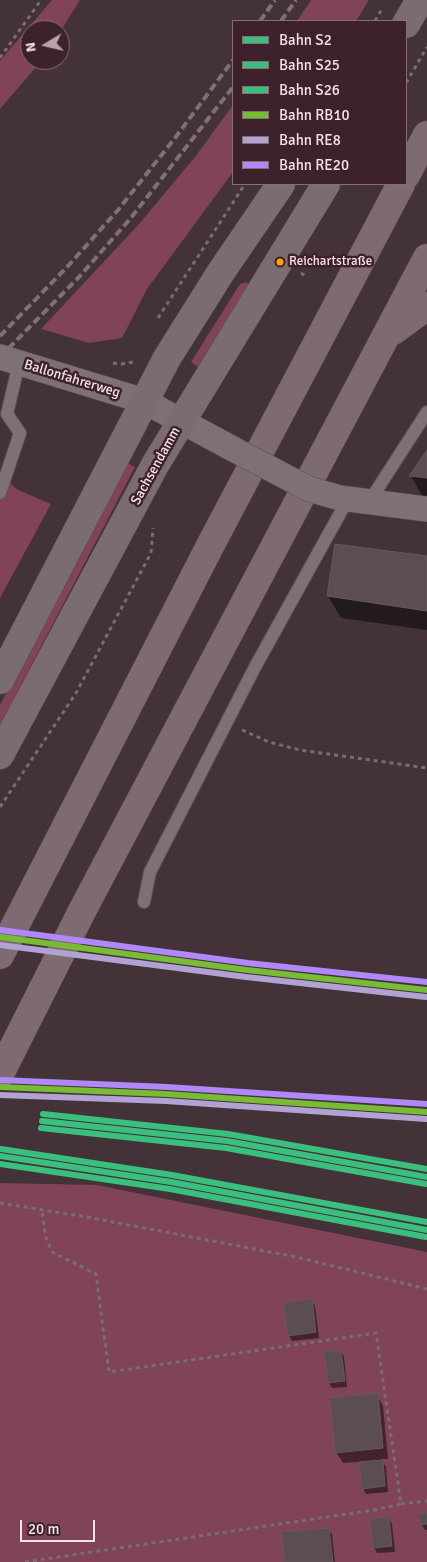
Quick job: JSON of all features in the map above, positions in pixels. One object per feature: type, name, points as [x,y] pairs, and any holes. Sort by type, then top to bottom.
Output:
[{"type":"highway","points":[[407,173],[427,135]]},
{"type":"highway","points":[[0,955],[210,546],[400,185]]},
{"type":"highway","points":[[0,1074],[82,911],[427,258]]},
{"type":"highway","points":[[388,335],[427,306]]},
{"type":"main road","points":[[407,22],[420,0]]},
{"type":"main road","points":[[0,680],[175,344],[280,185]]},
{"type":"main road","name":"Sachsendamm","points":[[0,756],[155,465],[325,185]]},
{"type":"street","name":"Ballonfahrerweg","points":[[10,360],[144,401]]},
{"type":"street","points":[[144,401],[309,489],[352,499],[427,509]]},
{"type":"lane","points":[[0,493],[20,433],[7,414],[10,360]]},
{"type":"lane","points":[[144,902],[150,872],[226,723],[352,499],[427,412]]},
{"type":"path","points":[[0,58],[41,0]]},
{"type":"path","points":[[407,82],[427,47]]},
{"type":"path","points":[[0,807],[76,693],[150,553],[153,527]]},
{"type":"path","points":[[226,723],[269,742],[300,750],[427,768]]},
{"type":"path","points":[[0,1203],[296,1258],[427,1289]]},
{"type":"path","points":[[42,1210],[46,1235],[52,1252],[96,1274],[109,1372],[376,1333],[401,1504]]},
{"type":"path","points":[[25,1562],[427,1501]]},
{"type":"shaded area","points":[[52,0],[80,0],[68,20],[35,20]]},
{"type":"shaded area","points":[[311,0],[369,0],[357,20],[298,20]]},
{"type":"shaded area","points":[[20,38],[20,70],[33,70],[0,109],[0,61]]},
{"type":"shaded area","points":[[232,106],[232,173],[147,289],[122,338],[89,343],[41,329],[139,224],[195,157]]},
{"type":"shaded area","points":[[247,282],[249,287],[200,368],[191,362],[240,284]]},
{"type":"shaded area","points":[[126,462],[135,467],[0,725],[0,705]]},
{"type":"shaded area","points":[[0,473],[16,489],[51,504],[0,598]]},
{"type":"shaded area","points":[[0,1183],[97,1185],[427,1252],[427,1562],[0,1562]]},
{"type":"building","points":[[427,450],[427,478],[409,476]]},
{"type":"building","points":[[335,544],[427,556],[427,611],[327,596]]},
{"type":"building","points":[[312,1299],[316,1332],[288,1336],[283,1303]]},
{"type":"building","points":[[341,1350],[345,1381],[328,1383],[324,1352]]},
{"type":"building","points":[[378,1393],[383,1448],[335,1453],[330,1398]]},
{"type":"building","points":[[383,1460],[385,1486],[362,1489],[359,1462]]},
{"type":"building","points":[[427,1513],[427,1524],[420,1525],[419,1514]]},
{"type":"building","points":[[389,1517],[392,1546],[373,1548],[370,1519]]},
{"type":"building","points":[[329,1528],[333,1562],[285,1562],[281,1532]]},
{"type":"railway","points":[[261,20],[275,0]]},
{"type":"railway","points":[[282,20],[296,0]]},
{"type":"railway","points":[[0,336],[68,266],[118,210],[232,61]]},
{"type":"railway","points":[[0,357],[79,277],[130,219],[232,88]]},
{"type":"rail line","name":"RE20","points":[[1,930],[248,963],[427,982]]},
{"type":"rail line","name":"RB10","points":[[0,937],[247,970],[427,990]]},
{"type":"rail line","name":"RE8","points":[[0,945],[246,977],[426,997]]},
{"type":"rail line","name":"RE20","points":[[0,1080],[167,1087],[427,1104]]},
{"type":"rail line","name":"RB10","points":[[0,1087],[166,1094],[427,1112]]},
{"type":"rail line","name":"RE8","points":[[0,1095],[166,1101],[426,1119]]},
{"type":"rail line","name":"S26","points":[[43,1114],[228,1134],[427,1169]]},
{"type":"rail line","name":"S2","points":[[42,1121],[227,1141],[427,1177]]},
{"type":"rail line","name":"S25","points":[[41,1128],[226,1148],[426,1184]]},
{"type":"rail line","name":"S26","points":[[1,1149],[172,1175],[427,1222]]},
{"type":"rail line","name":"S2","points":[[0,1156],[171,1182],[427,1230]]},
{"type":"rail line","name":"S25","points":[[0,1164],[170,1189],[426,1237]]},
{"type":"place","name":"Reichartstraße","points":[[280,262]]}]
